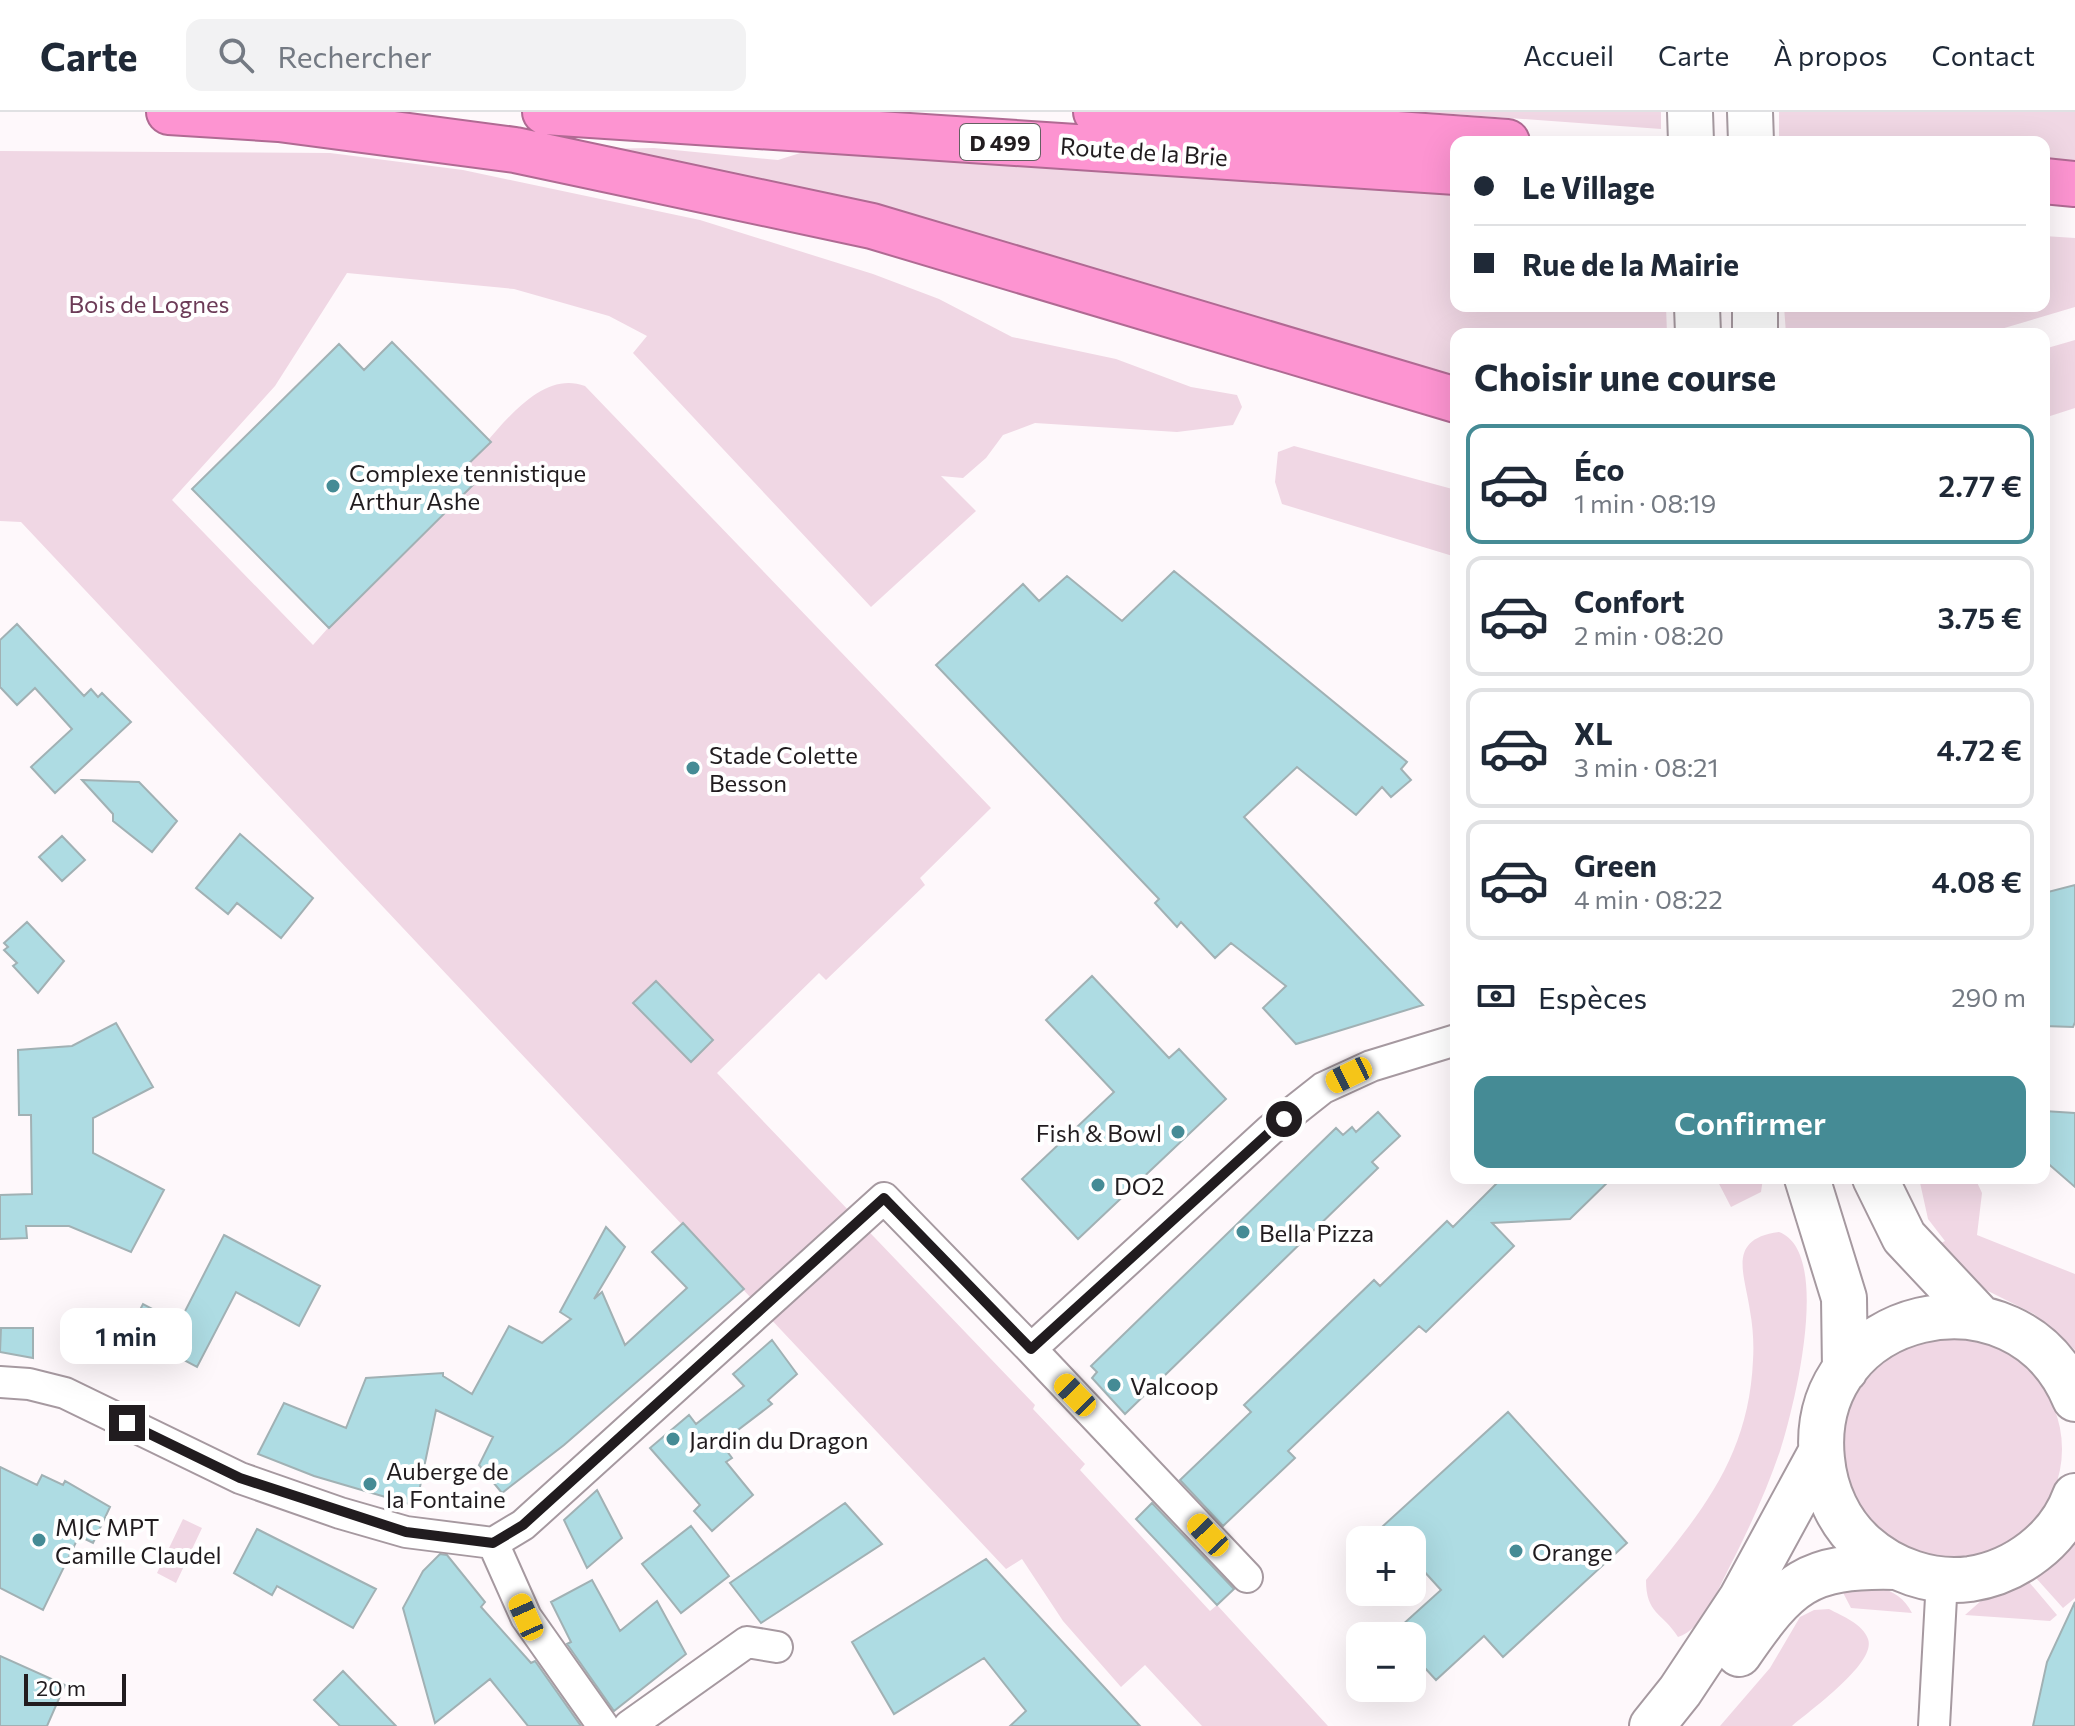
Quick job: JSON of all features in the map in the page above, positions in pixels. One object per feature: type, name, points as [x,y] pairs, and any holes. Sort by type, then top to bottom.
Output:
[{"type":"highway","points":[[169,112],[279,119],[515,150],[857,223],[1450,398]]},
{"type":"highway","name":"Route de la Brie","points":[[545,112],[1450,172]]},
{"type":"highway","name":"Route de la Brie","points":[[1096,112],[1450,138]]},
{"type":"highway","points":[[2050,182],[2075,184]]},
{"type":"highway","points":[[2050,213],[2075,215]]},
{"type":"street","points":[[1690,112],[1691,136]]},
{"type":"street","points":[[1750,112],[1751,136]]},
{"type":"street","points":[[1031,1349],[1270,1130],[1323,1088],[1371,1066],[1450,1042]]},
{"type":"street","points":[[1809,1184],[1844,1298],[1845,1370]]},
{"type":"street","points":[[1878,1184],[1904,1237],[1980,1318]]},
{"type":"street","points":[[0,1382],[29,1384],[65,1393],[240,1478],[340,1513],[406,1532],[493,1543],[523,1525],[884,1198],[1247,1577]]},
{"type":"street","points":[[1895,1567],[1856,1538],[1842,1519],[1823,1475],[1821,1452],[1826,1409],[1845,1370],[1872,1343],[1905,1324],[1954,1315],[1980,1318],[2013,1330],[2042,1350],[2073,1391]]},
{"type":"street","points":[[1652,1726],[1680,1691],[1741,1599],[1821,1452]]},
{"type":"street","points":[[1685,1726],[1771,1607],[1789,1589],[1824,1572],[1849,1566],[1895,1567],[1942,1579],[1994,1573],[2018,1562],[2069,1513]]},
{"type":"street","points":[[493,1543],[526,1617],[603,1726]]},
{"type":"street","points":[[1934,1726],[1942,1579]]},
{"type":"street","points":[[629,1726],[747,1642],[777,1647]]},
{"type":"green space","points":[[1426,112],[1661,112],[1661,129]]},
{"type":"green space","points":[[1779,112],[2075,112],[2075,161],[2050,159],[2050,136],[1779,136]]},
{"type":"green space","points":[[654,148],[778,160],[816,148],[1450,190],[1450,312],[1666,312],[1667,328],[1450,328],[1450,379],[586,149]]},
{"type":"green space","name":"Bois de Lognes","points":[[0,151],[330,153],[463,170],[700,220],[873,274],[939,299],[1012,337],[1116,359],[1191,387],[1237,395],[1242,407],[1233,425],[1177,432],[1035,423],[1003,435],[986,458],[963,478],[941,476],[976,511],[871,607],[633,353],[647,336],[609,316],[514,289],[347,273],[275,386],[172,500],[313,645],[328,628],[192,489],[339,344],[462,470],[501,425],[532,396],[549,387],[567,383],[585,386],[991,808],[920,878],[925,885],[826,980],[819,973],[717,1073],[1035,1405],[1033,1409],[1085,1464],[1080,1470],[1210,1611],[1217,1605],[1328,1726],[1202,1726],[1145,1665],[1121,1687],[1063,1621],[1022,1559],[1006,1569],[21,522],[0,521]]},
{"type":"green space","points":[[2050,236],[2075,238],[2075,307],[2004,328],[1786,328],[1784,312],[2050,312]]},
{"type":"green space","points":[[2075,340],[2075,408],[2050,416],[2050,347]]},
{"type":"green space","points":[[1294,446],[1450,488],[1450,555],[1282,504],[1275,482],[1278,452]]},
{"type":"green space","points":[[1719,1184],[1762,1184],[1761,1192],[1731,1207]]},
{"type":"green space","points":[[1920,1184],[1978,1184],[1982,1193],[1977,1235],[2075,1274],[2075,1350],[2034,1314],[1974,1284],[1933,1247],[1945,1241],[1928,1219]]},
{"type":"green space","points":[[1779,1232],[1795,1245],[1804,1269],[1807,1299],[1800,1368],[1786,1430],[1775,1466],[1743,1541],[1702,1618],[1687,1633],[1678,1637],[1652,1606],[1646,1580],[1704,1505],[1719,1480],[1743,1425],[1750,1394],[1753,1330],[1743,1260],[1751,1242]]},
{"type":"green space","points":[[1952,1339],[1994,1348],[2013,1358],[2029,1372],[2043,1388],[2053,1407],[2062,1449],[2053,1491],[2043,1510],[2029,1526],[2013,1540],[1994,1550],[1952,1559],[1910,1550],[1891,1540],[1875,1526],[1861,1510],[1851,1491],[1842,1449],[1851,1407],[1861,1388],[1875,1372],[1891,1358],[1910,1348]]},
{"type":"green space","points":[[183,1519],[202,1528],[176,1583],[157,1573]]},
{"type":"green space","points":[[2075,1542],[2075,1598],[2063,1608],[2036,1578]]},
{"type":"green space","points":[[1836,1579],[1889,1591],[1906,1603],[1912,1613],[1851,1608]]},
{"type":"green space","points":[[2029,1582],[2057,1615],[2050,1621],[1965,1615],[1982,1600]]},
{"type":"green space","points":[[1829,1609],[1857,1625],[1868,1639],[1868,1649],[1852,1673],[1792,1726],[1720,1726],[1770,1668],[1800,1617],[1814,1610]]},
{"type":"building","name":"Complexe tennistique Arthur Ashe","points":[[392,342],[491,442],[462,470],[475,483],[329,628],[192,489],[339,344],[364,370]]},
{"type":"building","points":[[1174,571],[1407,762],[1401,769],[1411,780],[1391,797],[1382,787],[1356,815],[1297,767],[1244,817],[1423,1005],[1296,1044],[1263,1008],[1286,986],[1231,943],[1215,958],[1181,922],[1177,927],[1155,903],[1159,899],[936,665],[1023,584],[1039,601],[1067,576],[1122,621]]},
{"type":"building","points":[[17,624],[84,696],[91,689],[98,697],[102,693],[131,722],[55,793],[31,767],[72,729],[35,688],[17,705],[0,687],[0,640]]},
{"type":"building","points":[[82,780],[139,782],[177,821],[152,852],[113,821],[113,814]]},
{"type":"building","points":[[240,834],[313,898],[281,938],[237,903],[228,914],[196,888]]},
{"type":"building","points":[[62,836],[85,860],[62,881],[39,857]]},
{"type":"building","points":[[2075,885],[2073,1027],[2050,1026],[2050,891]]},
{"type":"building","points":[[27,922],[64,961],[38,993],[13,966],[17,963],[4,950],[8,947],[4,943]]},
{"type":"building","points":[[1092,976],[1169,1058],[1179,1049],[1226,1099],[1078,1239],[1022,1179],[1114,1092],[1046,1020]]},
{"type":"building","points":[[656,981],[713,1040],[691,1062],[633,1003]]},
{"type":"building","points":[[116,1023],[153,1087],[93,1118],[93,1153],[164,1190],[131,1252],[69,1226],[26,1226],[27,1238],[0,1239],[0,1195],[32,1194],[31,1115],[19,1115],[18,1050],[72,1046]]},
{"type":"building","points":[[2050,1111],[2075,1113],[2075,1187],[2050,1165]]},
{"type":"building","points":[[1378,1112],[1400,1136],[1372,1162],[1378,1168],[1125,1414],[1092,1378],[1097,1372],[1091,1366],[1336,1128],[1343,1135],[1352,1127],[1356,1132]]},
{"type":"building","points":[[1496,1184],[1606,1184],[1570,1219],[1492,1223],[1514,1246],[1426,1332],[1419,1326],[1288,1451],[1295,1458],[1223,1526],[1180,1480],[1251,1412],[1244,1405],[1374,1280],[1380,1286],[1447,1221],[1453,1227]]},
{"type":"building","points":[[683,1223],[744,1289],[564,1445],[502,1493],[479,1465],[493,1437],[436,1410],[416,1506],[314,1476],[258,1454],[284,1403],[346,1428],[366,1378],[443,1373],[443,1376],[472,1394],[509,1326],[542,1343],[571,1319],[560,1312],[606,1227],[625,1247],[594,1299],[602,1292],[625,1345],[687,1288],[652,1252]]},
{"type":"building","points":[[224,1235],[320,1286],[299,1326],[236,1292],[197,1367],[129,1331],[143,1304],[179,1323]]},
{"type":"building","points":[[1,1328],[33,1328],[33,1358],[0,1352]]},
{"type":"building","points":[[772,1340],[797,1374],[768,1400],[772,1404],[721,1443],[732,1458],[726,1462],[753,1495],[712,1531],[694,1511],[700,1505],[650,1448],[689,1415],[696,1424],[744,1386],[733,1374]]},
{"type":"building","name":"Orange","points":[[1508,1412],[1627,1543],[1503,1657],[1484,1636],[1436,1680],[1426,1669],[1426,1622],[1406,1622],[1441,1590],[1426,1573],[1426,1526],[1383,1526]]},
{"type":"building","name":"MJC MPT Camille Claudel","points":[[0,1467],[37,1485],[42,1475],[63,1485],[65,1481],[110,1507],[93,1543],[79,1536],[43,1610],[0,1588]]},
{"type":"building","points":[[597,1490],[622,1538],[587,1568],[564,1520]]},
{"type":"building","points":[[845,1503],[882,1544],[761,1623],[730,1583]]},
{"type":"building","points":[[1152,1503],[1234,1589],[1217,1605],[1136,1519]]},
{"type":"building","points":[[691,1526],[729,1576],[681,1613],[642,1564]]},
{"type":"building","points":[[257,1529],[376,1589],[353,1628],[277,1586],[272,1595],[234,1573]]},
{"type":"building","points":[[440,1554],[447,1555],[485,1602],[481,1607],[531,1663],[535,1661],[581,1726],[528,1726],[490,1679],[435,1723],[403,1608],[423,1571]]},
{"type":"building","points":[[986,1559],[1140,1726],[1010,1726],[1026,1711],[984,1658],[894,1714],[852,1642]]},
{"type":"building","points":[[592,1580],[620,1631],[657,1601],[686,1654],[614,1711],[567,1644],[571,1642],[551,1602]]},
{"type":"building","points":[[2075,1602],[2075,1726],[2033,1726],[2047,1662]]},
{"type":"building","points":[[0,1656],[65,1685],[47,1726],[0,1726]]},
{"type":"building","points":[[343,1671],[396,1726],[340,1726],[314,1700]]},
{"type":"place","name":"Complexe tennistique Arthur Ashe","points":[[333,486]]},
{"type":"place","name":"Stade Colette Besson","points":[[693,768]]},
{"type":"place","name":"Fish & Bowl","points":[[1178,1132]]},
{"type":"place","name":"DO2","points":[[1098,1185]]},
{"type":"place","name":"Bella Pizza","points":[[1243,1232]]},
{"type":"place","name":"Valcoop","points":[[1114,1385]]},
{"type":"place","name":"Jardin du Dragon","points":[[673,1439]]},
{"type":"place","name":"Auberge de la Fontaine","points":[[370,1484]]},
{"type":"place","name":"MJC MPT Camille Claudel","points":[[39,1540]]},
{"type":"place","name":"Orange","points":[[1516,1551]]},
{"type":"route","points":[[127,1423],[240,1478],[340,1513],[406,1532],[457,1541],[493,1543],[523,1525],[884,1198],[1031,1349],[1284,1119]]}]
